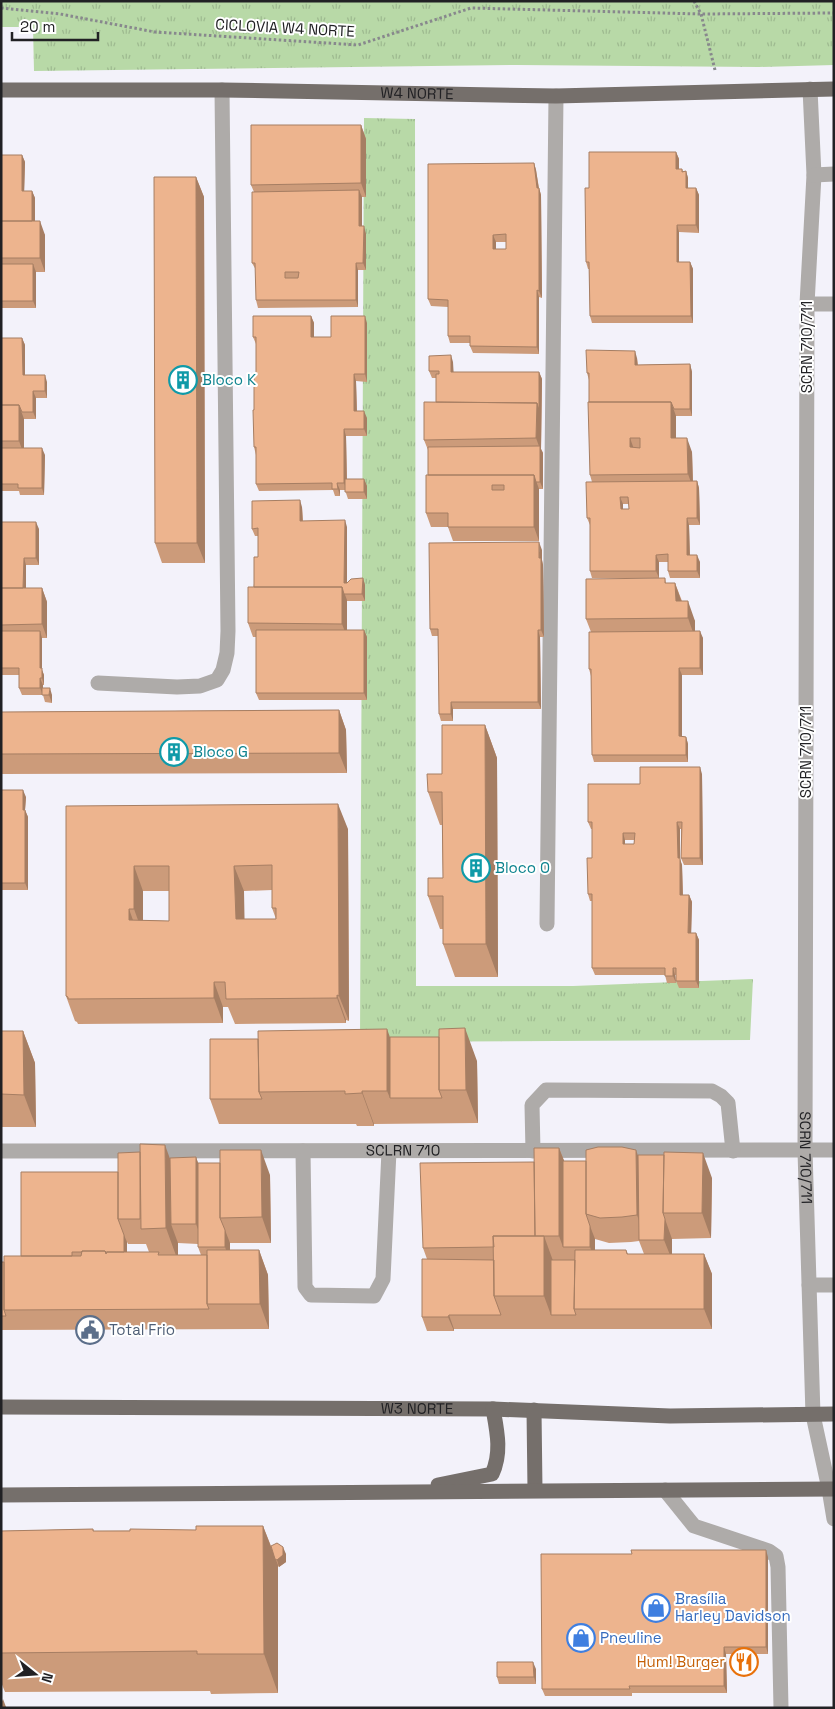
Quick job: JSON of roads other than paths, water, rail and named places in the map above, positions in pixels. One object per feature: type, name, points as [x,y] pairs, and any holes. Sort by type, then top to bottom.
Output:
[{"type":"main road","name":"W4 NORTE","points":[[1,90],[222,90],[556,96],[834,89]]},
{"type":"main road","name":"W3 NORTE","points":[[1,1408],[493,1409],[670,1416],[834,1414]]},
{"type":"main road","points":[[402,1493],[492,1474],[497,1465],[498,1451],[493,1409]]},
{"type":"main road","points":[[534,1410],[535,1490]]},
{"type":"main road","points":[[1,1495],[832,1489]]},
{"type":"street","points":[[98,683],[177,687],[200,686],[218,680],[223,670],[227,653],[228,556],[222,90]]},
{"type":"street","name":"SCRN 710/711","points":[[810,90],[814,175],[807,304],[805,1151],[813,1414],[832,1489],[834,1519]]},
{"type":"street","points":[[547,924],[556,96]]},
{"type":"street","points":[[814,175],[834,174]]},
{"type":"street","points":[[807,304],[834,304]]},
{"type":"street","points":[[533,1152],[532,1105],[546,1090],[712,1091],[721,1096],[728,1104],[733,1151]]},
{"type":"street","name":"SCLRN 710","points":[[1,1151],[533,1152],[834,1150]]},
{"type":"street","points":[[303,1151],[305,1287],[311,1295],[374,1296],[383,1279],[389,1151]]},
{"type":"street","points":[[809,1285],[834,1285]]},
{"type":"street","points":[[665,1490],[694,1526],[770,1551],[776,1556],[778,1567],[781,1708]]},
{"type":"place","name":"Bloco K","points":[[183,380]]},
{"type":"place","name":"Bloco G","points":[[174,752]]},
{"type":"place","name":"Bloco O","points":[[476,868]]},
{"type":"place","name":"Total Frio","points":[[90,1330]]},
{"type":"place","name":"Brasília Harley Davidson","points":[[656,1608]]},
{"type":"place","name":"Pneuline","points":[[581,1638]]},
{"type":"place","name":"Hum! Burger","points":[[744,1662]]}]
